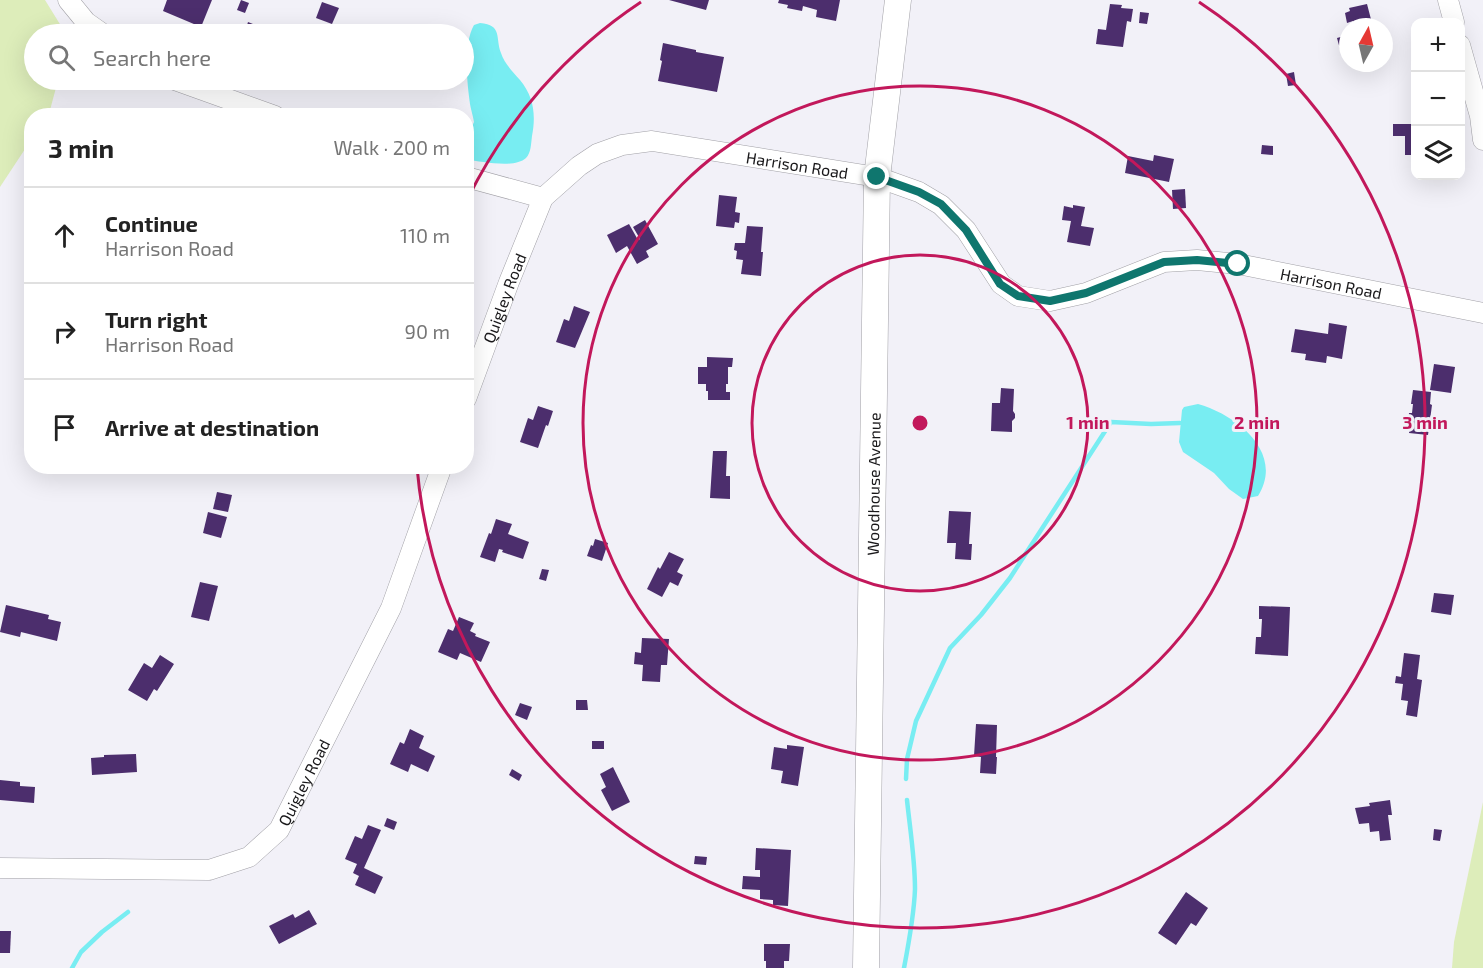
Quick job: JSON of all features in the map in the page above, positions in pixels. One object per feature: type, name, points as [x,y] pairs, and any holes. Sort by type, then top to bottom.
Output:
[{"type":"main road","name":"Woodhouse Avenue","points":[[866,968],[877,177],[898,0]]},
{"type":"street","points":[[68,0],[89,24]]},
{"type":"street","points":[[1448,0],[1453,18]]},
{"type":"street","points":[[1465,60],[1480,116],[1483,140]]},
{"type":"street","points":[[203,90],[253,108]]},
{"type":"street","name":"Harrison Road","points":[[543,198],[579,166],[597,154],[622,146],[652,141],[877,177],[919,192],[941,204],[966,230],[1000,284],[1018,296],[1050,301],[1086,293],[1164,262],[1197,260],[1238,264],[1483,313]]},
{"type":"street","points":[[474,179],[543,198]]},
{"type":"street","name":"Quigley Road","points":[[474,377],[508,282],[543,198]]},
{"type":"street","name":"Quigley Road","points":[[0,868],[209,870],[249,856],[279,830],[391,608],[439,474]]},
{"type":"green space","points":[[0,0],[45,0],[60,24],[24,24],[24,90],[55,90],[51,108],[24,108],[24,151],[0,187]]},
{"type":"green space","points":[[1483,802],[1483,968],[1452,968],[1454,942]]},
{"type":"water","points":[[487,24],[495,29],[502,57],[525,86],[531,100],[534,121],[530,148],[528,156],[521,161],[506,164],[474,161],[474,108],[471,108],[469,90],[474,90],[474,25]]},
{"type":"water","points":[[1198,404],[1228,417],[1253,438],[1266,465],[1265,480],[1258,496],[1243,499],[1229,489],[1214,473],[1183,452],[1179,442],[1182,410],[1184,407]]},
{"type":"building","points":[[167,0],[212,0],[202,24],[194,24],[163,11]]},
{"type":"building","points":[[241,0],[249,3],[245,13],[237,10]]},
{"type":"building","points":[[669,0],[709,0],[706,10]]},
{"type":"building","points":[[779,0],[840,0],[836,21],[816,17],[817,10],[803,6],[802,11],[787,8],[788,5],[778,3]]},
{"type":"building","points":[[322,2],[339,8],[332,24],[316,18]]},
{"type":"building","points":[[1110,4],[1133,9],[1131,22],[1127,21],[1123,47],[1096,44],[1098,29],[1106,30]]},
{"type":"building","points":[[1367,4],[1371,18],[1346,18],[1345,13],[1350,11],[1349,8]]},
{"type":"building","points":[[1140,12],[1149,13],[1147,24],[1139,23]]},
{"type":"building","points":[[663,43],[724,57],[717,92],[658,81]]},
{"type":"building","points":[[1294,72],[1296,85],[1288,86],[1286,74]]},
{"type":"building","points":[[1393,124],[1411,124],[1411,155],[1405,155],[1405,136],[1393,136]]},
{"type":"building","points":[[1262,145],[1273,146],[1273,155],[1261,154]]},
{"type":"building","points":[[1154,155],[1174,159],[1169,182],[1125,173],[1128,156],[1153,161]]},
{"type":"building","points":[[1185,189],[1186,208],[1173,209],[1172,190]]},
{"type":"building","points":[[719,195],[737,197],[735,212],[740,213],[739,223],[735,222],[734,228],[716,226]]},
{"type":"building","points":[[1073,205],[1085,207],[1081,226],[1094,228],[1090,246],[1067,242],[1071,221],[1062,220],[1064,206],[1073,208]]},
{"type":"building","points":[[645,220],[658,244],[646,251],[649,257],[637,264],[627,246],[616,253],[607,235],[629,224],[638,240],[640,239],[633,227]]},
{"type":"building","points":[[747,226],[763,227],[761,276],[741,274],[743,260],[736,259],[735,243],[745,243]]},
{"type":"building","points":[[574,306],[590,312],[575,348],[556,342],[564,319],[569,321]]},
{"type":"building","points":[[1329,323],[1347,326],[1342,359],[1327,356],[1326,363],[1305,360],[1306,354],[1291,352],[1295,329],[1328,334]]},
{"type":"building","points":[[707,357],[733,358],[732,367],[728,367],[728,384],[726,384],[726,392],[730,392],[730,400],[708,400],[706,384],[698,384],[698,367],[707,367]]},
{"type":"building","points":[[1434,364],[1455,367],[1451,393],[1430,390]]},
{"type":"building","points":[[1001,388],[1014,389],[1015,418],[1012,421],[1012,432],[991,431],[992,403],[1000,403]]},
{"type":"building","points":[[1413,390],[1431,392],[1430,404],[1432,405],[1428,435],[1409,433],[1410,424],[1408,423],[1409,413],[1412,413]]},
{"type":"building","points":[[538,406],[553,411],[538,448],[520,442],[528,418],[533,420]]},
{"type":"building","points":[[713,451],[727,451],[726,476],[730,476],[730,499],[710,498]]},
{"type":"building","points":[[217,492],[232,495],[228,512],[213,509]]},
{"type":"building","points":[[949,511],[971,512],[969,544],[972,544],[971,560],[955,559],[956,543],[947,543]]},
{"type":"building","points":[[208,512],[227,517],[221,538],[203,533]]},
{"type":"building","points":[[496,519],[512,524],[508,534],[529,542],[523,559],[499,549],[495,562],[480,557]]},
{"type":"building","points":[[595,539],[608,543],[602,561],[587,556]]},
{"type":"building","points":[[669,552],[684,559],[677,572],[683,575],[678,586],[670,582],[662,597],[647,589]]},
{"type":"building","points":[[542,569],[549,570],[546,581],[539,579]]},
{"type":"building","points":[[200,582],[218,586],[209,621],[191,617]]},
{"type":"building","points":[[1434,593],[1454,595],[1451,615],[1431,612]]},
{"type":"building","points":[[6,605],[49,615],[48,619],[61,622],[57,641],[21,632],[20,637],[0,632]]},
{"type":"building","points":[[1259,606],[1290,607],[1288,656],[1255,654],[1256,637],[1261,637],[1262,619],[1259,619]]},
{"type":"building","points":[[459,617],[474,623],[470,631],[476,634],[475,636],[490,642],[481,662],[460,653],[457,660],[438,652],[448,629],[453,631]]},
{"type":"building","points":[[642,638],[669,639],[667,665],[661,665],[660,682],[642,681],[643,665],[634,664],[635,652],[641,653]]},
{"type":"building","points":[[1404,653],[1420,655],[1417,679],[1422,680],[1417,717],[1406,715],[1408,701],[1401,700],[1403,684],[1395,683],[1396,676],[1401,677]]},
{"type":"building","points":[[160,655],[174,664],[157,691],[154,689],[147,701],[128,690],[144,663],[152,668]]},
{"type":"building","points":[[576,700],[587,700],[588,710],[576,710]]},
{"type":"building","points":[[520,703],[532,707],[527,720],[515,715]]},
{"type":"building","points":[[976,724],[997,725],[996,774],[980,773],[981,757],[974,756]]},
{"type":"building","points":[[410,729],[424,736],[419,748],[435,756],[428,772],[411,764],[408,772],[390,764],[400,742],[404,744]]},
{"type":"building","points":[[592,741],[604,741],[604,749],[592,749]]},
{"type":"building","points":[[787,745],[804,747],[798,786],[781,783],[783,771],[771,769],[774,747],[787,749]]},
{"type":"building","points":[[136,754],[137,772],[92,775],[91,758],[104,757],[104,755]]},
{"type":"building","points":[[613,767],[630,802],[612,811],[601,790],[606,787],[600,774]]},
{"type":"building","points":[[512,769],[522,775],[519,781],[509,775]]},
{"type":"building","points":[[0,780],[20,782],[20,786],[35,787],[34,803],[0,800]]},
{"type":"building","points":[[1390,800],[1392,815],[1388,815],[1391,840],[1380,841],[1379,831],[1370,832],[1369,823],[1359,824],[1355,808]]},
{"type":"building","points":[[387,818],[397,822],[394,830],[384,826]]},
{"type":"building","points":[[368,825],[381,830],[364,868],[383,877],[375,894],[355,885],[359,876],[353,873],[357,864],[345,859],[355,836],[362,839]]},
{"type":"building","points":[[1434,829],[1442,830],[1440,841],[1433,840]]},
{"type":"building","points":[[756,848],[791,850],[788,906],[773,905],[773,900],[760,899],[760,890],[742,889],[743,876],[760,877],[760,870],[755,870]]},
{"type":"building","points":[[695,856],[707,857],[706,865],[694,864]]},
{"type":"building","points":[[1186,892],[1208,908],[1196,926],[1191,923],[1176,945],[1158,933]]},
{"type":"building","points":[[309,910],[317,924],[279,944],[269,926],[293,914],[295,918]]},
{"type":"building","points":[[0,931],[11,931],[10,953],[0,953]]},
{"type":"building","points":[[764,944],[790,944],[789,961],[784,961],[784,968],[766,968]]},
{"type":"waterway","points":[[906,779],[907,759],[916,721],[950,648],[981,615],[1010,578],[1111,422],[1180,423]]},
{"type":"waterway","points":[[904,968],[915,889],[907,800]]},
{"type":"waterway","points":[[72,968],[81,952],[128,912]]},
{"type":"route","points":[[877,177],[919,192],[941,204],[966,230],[1000,284],[1018,296],[1050,301],[1086,293],[1164,262],[1197,260],[1238,264]]}]
